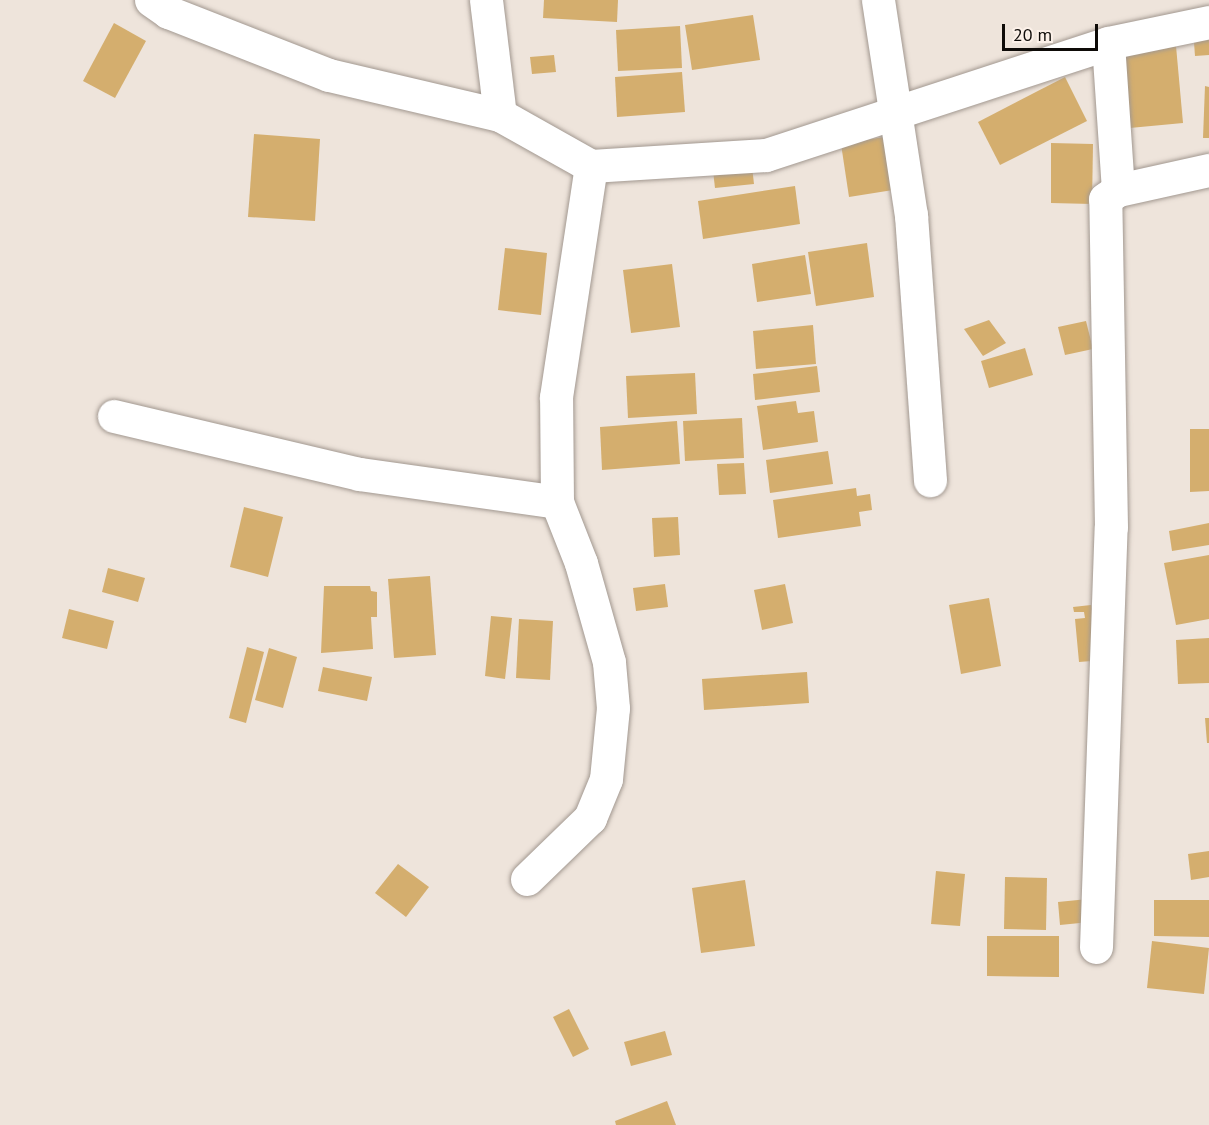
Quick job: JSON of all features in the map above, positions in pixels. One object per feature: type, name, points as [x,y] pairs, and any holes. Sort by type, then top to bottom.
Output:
[{"type":"street","points":[[151,0],[168,12],[329,75],[500,115],[591,166],[766,155],[1108,43],[1209,22]]},
{"type":"street","points":[[486,0],[500,115]]},
{"type":"street","points":[[878,0],[911,215],[930,480]]},
{"type":"street","points":[[1108,43],[1118,190]]},
{"type":"street","points":[[527,879],[590,818],[606,779],[613,708],[609,662],[581,563],[557,502],[556,397],[591,166]]},
{"type":"street","points":[[1096,947],[1112,527],[1106,199],[1118,190],[1209,170]]},
{"type":"street","points":[[114,416],[359,474],[557,502]]},
{"type":"building","points":[[544,0],[618,0],[617,22],[543,18]]},
{"type":"building","points":[[753,15],[760,60],[692,70],[685,25]]},
{"type":"building","points":[[114,23],[146,41],[115,98],[83,81]]},
{"type":"building","points":[[680,26],[682,68],[618,71],[616,30]]},
{"type":"building","points":[[1209,28],[1209,55],[1195,56],[1193,29]]},
{"type":"building","points":[[1176,46],[1183,123],[1119,129],[1112,52]]},
{"type":"building","points":[[554,55],[556,72],[532,74],[530,57]]},
{"type":"building","points":[[682,72],[685,112],[617,117],[615,77]]},
{"type":"building","points":[[1065,77],[1087,121],[1000,165],[978,122]]},
{"type":"building","points":[[1205,86],[1209,87],[1209,138],[1203,138]]},
{"type":"building","points":[[254,134],[320,139],[315,221],[248,217]]},
{"type":"building","points":[[884,137],[893,190],[849,197],[841,144]]},
{"type":"building","points":[[1051,143],[1093,144],[1092,204],[1051,203]]},
{"type":"building","points":[[751,158],[754,184],[715,188],[712,162]]},
{"type":"building","points":[[795,186],[800,224],[703,239],[698,201]]},
{"type":"building","points":[[867,243],[874,297],[816,306],[808,252]]},
{"type":"building","points":[[505,248],[547,253],[541,315],[498,310]]},
{"type":"building","points":[[805,255],[811,294],[757,302],[752,264]]},
{"type":"building","points":[[672,264],[680,327],[631,333],[623,270]]},
{"type":"building","points":[[989,320],[1006,343],[983,356],[964,329]]},
{"type":"building","points":[[1086,321],[1093,349],[1065,355],[1058,327]]},
{"type":"building","points":[[813,325],[816,364],[756,369],[753,331]]},
{"type":"building","points":[[1025,348],[1033,375],[989,388],[981,361]]},
{"type":"building","points":[[817,366],[820,392],[755,400],[753,374]]},
{"type":"building","points":[[695,373],[697,414],[628,418],[626,376]]},
{"type":"building","points":[[796,401],[798,413],[814,411],[818,442],[763,450],[757,406]]},
{"type":"building","points":[[742,418],[744,458],[685,461],[683,421]]},
{"type":"building","points":[[677,421],[680,464],[602,470],[600,427]]},
{"type":"building","points":[[1190,429],[1209,429],[1209,491],[1190,492]]},
{"type":"building","points":[[828,451],[833,484],[770,493],[766,460]]},
{"type":"building","points":[[744,463],[746,494],[719,495],[717,464]]},
{"type":"building","points":[[856,488],[857,496],[870,494],[872,510],[859,512],[861,526],[778,538],[773,500]]},
{"type":"building","points":[[244,507],[283,517],[268,577],[230,567]]},
{"type":"building","points":[[678,517],[680,555],[654,557],[652,518]]},
{"type":"building","points":[[1209,523],[1209,545],[1172,551],[1169,531]]},
{"type":"building","points":[[1209,555],[1209,619],[1176,625],[1164,563]]},
{"type":"building","points":[[108,568],[145,578],[138,602],[102,592]]},
{"type":"building","points":[[430,576],[436,655],[394,658],[388,579]]},
{"type":"building","points":[[665,584],[668,607],[636,611],[633,588]]},
{"type":"building","points":[[785,584],[793,623],[762,630],[754,590]]},
{"type":"building","points":[[324,586],[370,586],[371,591],[377,592],[377,617],[371,617],[373,649],[321,653]]},
{"type":"building","points":[[989,598],[1001,666],[961,674],[949,605]]},
{"type":"building","points":[[1091,605],[1105,660],[1079,662],[1075,619],[1085,618],[1084,612],[1074,612],[1073,607]]},
{"type":"building","points":[[69,609],[114,621],[107,649],[62,638]]},
{"type":"building","points":[[491,616],[512,618],[505,679],[485,676]]},
{"type":"building","points":[[519,619],[553,621],[550,680],[516,678]]},
{"type":"building","points":[[1209,638],[1209,683],[1178,684],[1176,640]]},
{"type":"building","points":[[247,647],[264,652],[246,723],[229,718]]},
{"type":"building","points":[[269,648],[297,657],[283,708],[255,700]]},
{"type":"building","points":[[323,667],[372,677],[367,701],[318,691]]},
{"type":"building","points":[[807,672],[809,703],[704,710],[702,679]]},
{"type":"building","points":[[1205,718],[1209,718],[1209,743],[1207,743]]},
{"type":"building","points":[[1209,851],[1209,877],[1191,880],[1188,854]]},
{"type":"building","points":[[398,864],[429,887],[406,917],[375,893]]},
{"type":"building","points":[[936,871],[965,874],[960,926],[931,924]]},
{"type":"building","points":[[1005,877],[1047,878],[1046,930],[1004,929]]},
{"type":"building","points":[[745,880],[755,946],[701,953],[692,888]]},
{"type":"building","points":[[1088,899],[1090,922],[1060,925],[1058,902]]},
{"type":"building","points":[[1154,900],[1209,900],[1209,937],[1154,936]]},
{"type":"building","points":[[987,936],[1059,936],[1059,977],[987,976]]},
{"type":"building","points":[[1152,941],[1209,948],[1204,994],[1147,988]]},
{"type":"building","points":[[569,1009],[589,1049],[573,1057],[553,1017]]},
{"type":"building","points":[[665,1031],[672,1055],[631,1066],[624,1042]]},
{"type":"building","points":[[667,1101],[676,1125],[616,1125],[615,1121]]}]
